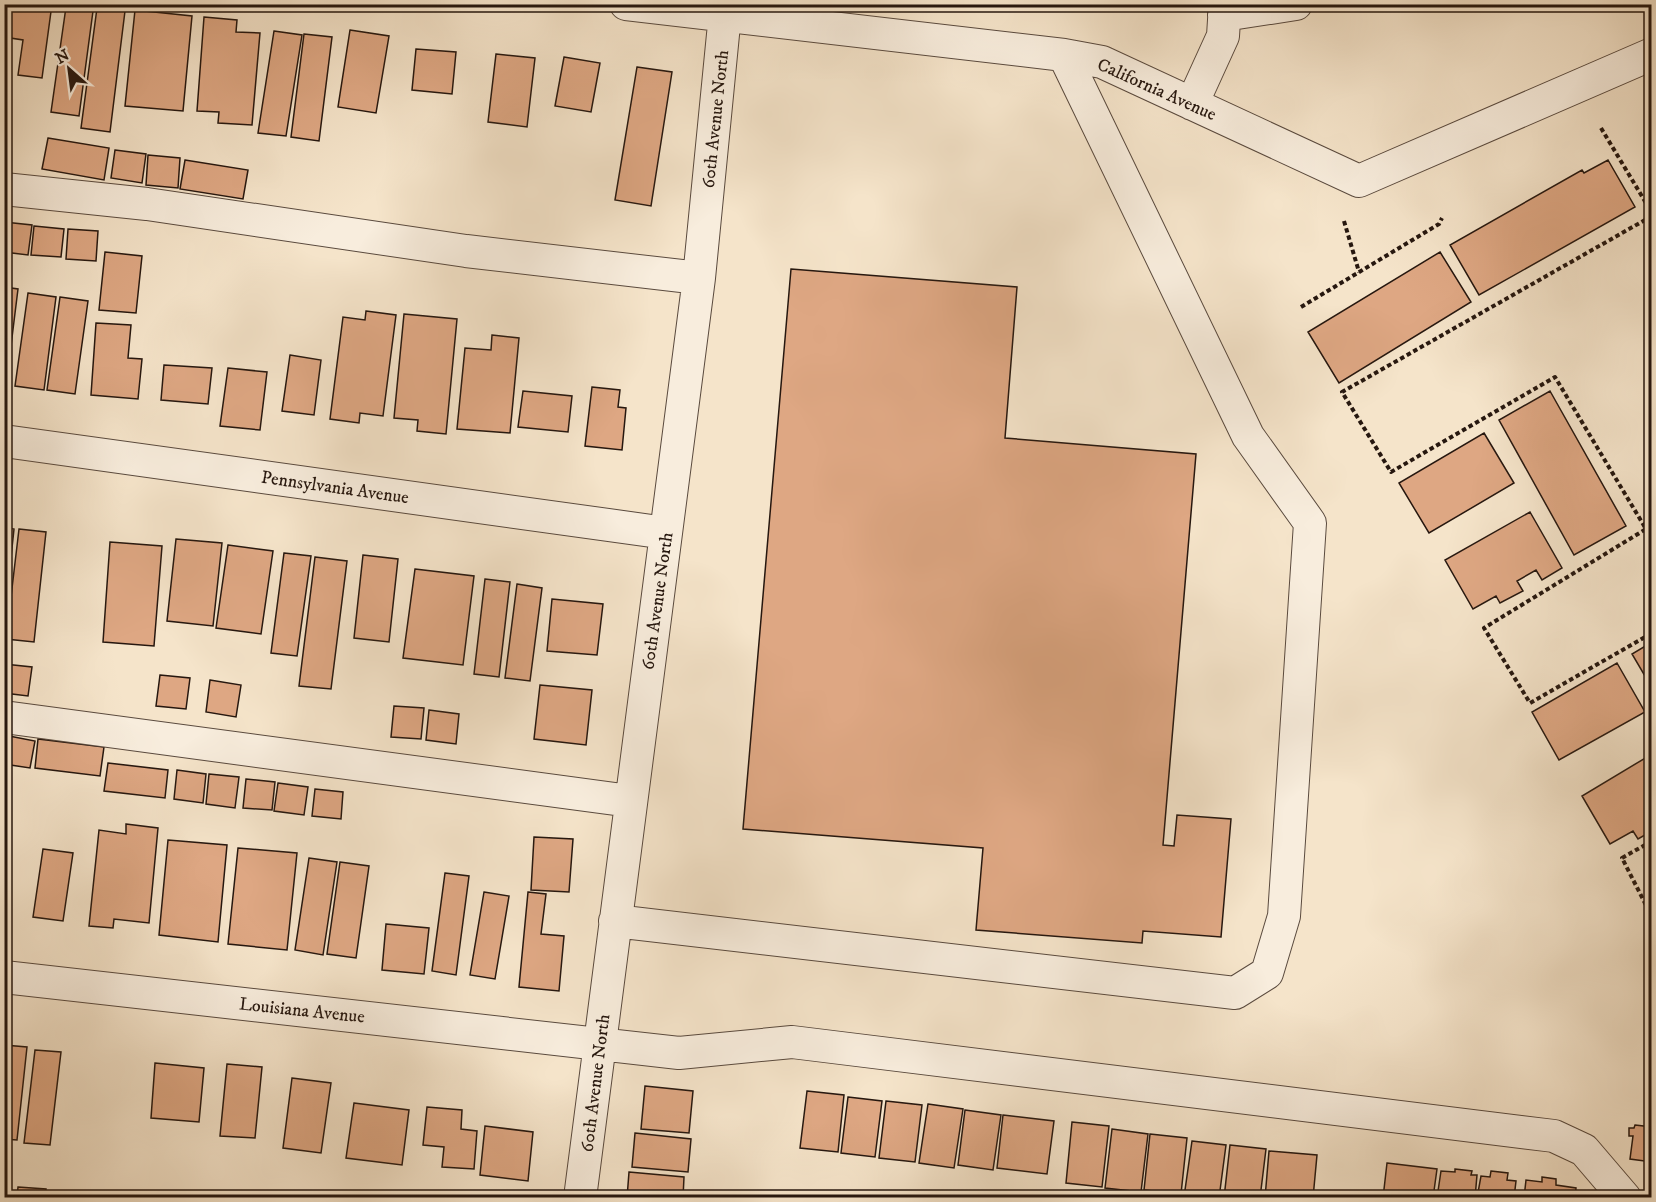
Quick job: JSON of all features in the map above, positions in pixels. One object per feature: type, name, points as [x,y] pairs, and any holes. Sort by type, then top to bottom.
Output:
[{"type":"street","name":"California Avenue","points":[[626,4],[726,11],[1064,55],[1102,62],[1359,181],[1652,54]]},
{"type":"street","points":[[1192,104],[1224,36],[1225,10],[1296,4]]},
{"type":"street","name":"60th Avenue North","points":[[580,1197],[699,279],[726,11]]},
{"type":"street","points":[[615,921],[1235,993],[1267,973],[1284,916],[1310,523],[1248,436],[1064,55]]},
{"type":"street","points":[[4,189],[147,204],[466,251],[699,279]]},
{"type":"street","name":"Pennsylvania Avenue","points":[[4,441],[666,533]]},
{"type":"street","points":[[4,717],[630,801]]},
{"type":"street","name":"Louisiana Avenue","points":[[4,977],[679,1053],[792,1042],[1554,1136],[1584,1150],[1625,1197]]},
{"type":"path","points":[[1601,128],[1652,215],[1342,392],[1391,472],[1555,377],[1646,529],[1484,628],[1530,703],[1652,633]]},
{"type":"path","points":[[1301,307],[1439,224],[1442,218]]},
{"type":"path","points":[[1344,220],[1359,272]]},
{"type":"path","points":[[1652,841],[1622,858],[1652,917]]},
{"type":"building","points":[[4,4],[52,4],[42,78],[18,75],[23,40],[4,37]]},
{"type":"building","points":[[66,7],[93,11],[79,116],[51,112]]},
{"type":"building","points":[[97,8],[125,11],[110,132],[81,128]]},
{"type":"building","points":[[135,10],[192,16],[183,111],[125,106]]},
{"type":"building","points":[[204,17],[237,20],[236,32],[260,33],[252,125],[218,123],[219,112],[197,111]]},
{"type":"building","points":[[350,30],[389,36],[376,113],[338,107]]},
{"type":"building","points":[[274,31],[302,35],[286,136],[258,133]]},
{"type":"building","points":[[304,34],[332,37],[319,141],[291,137]]},
{"type":"building","points":[[416,49],[456,52],[452,94],[412,90]]},
{"type":"building","points":[[496,54],[535,58],[527,127],[488,122]]},
{"type":"building","points":[[564,57],[600,63],[591,112],[555,106]]},
{"type":"building","points":[[637,67],[672,72],[651,206],[615,200]]},
{"type":"building","points":[[48,138],[109,148],[104,180],[42,169]]},
{"type":"building","points":[[115,150],[146,154],[142,183],[111,178]]},
{"type":"building","points":[[148,155],[180,158],[178,188],[146,185]]},
{"type":"building","points":[[185,160],[248,170],[243,199],[180,189]]},
{"type":"building","points":[[1608,160],[1635,207],[1479,295],[1450,245],[1582,170],[1584,173]]},
{"type":"building","points":[[4,222],[32,225],[28,255],[4,252]]},
{"type":"building","points":[[34,226],[64,229],[61,257],[31,255]]},
{"type":"building","points":[[68,229],[98,231],[96,261],[66,259]]},
{"type":"building","points":[[105,252],[142,256],[136,313],[99,310]]},
{"type":"building","points":[[1440,252],[1471,302],[1339,383],[1308,332]]},
{"type":"building","points":[[791,269],[1017,287],[1005,438],[1196,454],[1163,845],[1174,846],[1177,815],[1231,819],[1221,937],[1143,931],[1142,943],[976,930],[983,848],[743,829]]},
{"type":"building","points":[[4,287],[18,289],[6,386],[4,386]]},
{"type":"building","points":[[28,293],[56,297],[44,390],[15,386]]},
{"type":"building","points":[[60,297],[88,301],[75,394],[47,390]]},
{"type":"building","points":[[366,311],[396,315],[383,416],[360,413],[359,423],[330,419],[343,317],[365,320]]},
{"type":"building","points":[[404,314],[457,319],[446,434],[417,431],[418,420],[394,418]]},
{"type":"building","points":[[96,323],[131,325],[128,358],[142,359],[138,399],[91,395]]},
{"type":"building","points":[[492,335],[519,338],[510,433],[457,429],[465,348],[491,350]]},
{"type":"building","points":[[290,355],[321,360],[314,415],[282,411]]},
{"type":"building","points":[[164,365],[212,368],[208,404],[161,400]]},
{"type":"building","points":[[228,368],[267,372],[260,430],[220,426]]},
{"type":"building","points":[[592,387],[620,390],[618,407],[626,408],[622,450],[585,446]]},
{"type":"building","points":[[523,391],[572,396],[568,432],[518,427]]},
{"type":"building","points":[[1550,391],[1626,526],[1574,555],[1499,420]]},
{"type":"building","points":[[1484,433],[1514,483],[1429,533],[1399,483]]},
{"type":"building","points":[[1530,512],[1562,568],[1542,580],[1536,570],[1517,581],[1523,591],[1500,603],[1496,596],[1473,609],[1445,560]]},
{"type":"building","points":[[4,527],[14,529],[4,623]]},
{"type":"building","points":[[19,529],[46,532],[34,642],[6,639]]},
{"type":"building","points":[[176,539],[222,543],[213,626],[167,621]]},
{"type":"building","points":[[110,542],[162,546],[154,646],[103,642]]},
{"type":"building","points":[[228,545],[273,551],[261,634],[216,628]]},
{"type":"building","points":[[284,553],[311,556],[297,656],[271,653]]},
{"type":"building","points":[[363,555],[398,559],[389,642],[354,638]]},
{"type":"building","points":[[315,557],[347,561],[331,689],[299,686]]},
{"type":"building","points":[[415,569],[474,576],[463,665],[403,658]]},
{"type":"building","points":[[485,579],[510,582],[499,677],[474,674]]},
{"type":"building","points":[[517,584],[542,588],[530,681],[505,678]]},
{"type":"building","points":[[552,599],[603,604],[597,655],[547,651]]},
{"type":"building","points":[[1652,642],[1652,688],[1632,654]]},
{"type":"building","points":[[1617,663],[1645,712],[1559,760],[1532,712]]},
{"type":"building","points":[[4,664],[32,667],[28,696],[4,693]]},
{"type":"building","points":[[160,675],[190,678],[186,709],[156,706]]},
{"type":"building","points":[[210,680],[241,685],[236,717],[206,712]]},
{"type":"building","points":[[540,685],[592,690],[586,745],[534,739]]},
{"type":"building","points":[[394,706],[424,708],[421,739],[391,737]]},
{"type":"building","points":[[429,710],[459,714],[456,744],[426,740]]},
{"type":"building","points":[[4,735],[35,741],[30,768],[4,764]]},
{"type":"building","points":[[38,739],[104,747],[100,776],[35,768]]},
{"type":"building","points":[[1652,754],[1652,831],[1638,839],[1633,831],[1610,844],[1582,796]]},
{"type":"building","points":[[108,763],[168,770],[165,798],[104,791]]},
{"type":"building","points":[[177,770],[206,774],[203,803],[174,799]]},
{"type":"building","points":[[209,774],[239,777],[235,808],[206,804]]},
{"type":"building","points":[[246,779],[275,782],[272,810],[243,808]]},
{"type":"building","points":[[278,783],[308,787],[304,815],[274,811]]},
{"type":"building","points":[[315,789],[343,792],[341,819],[312,816]]},
{"type":"building","points":[[126,824],[158,828],[149,923],[114,919],[113,928],[89,926],[99,830],[126,834]]},
{"type":"building","points":[[534,837],[573,839],[569,892],[531,890]]},
{"type":"building","points":[[168,840],[227,845],[218,942],[159,935]]},
{"type":"building","points":[[238,848],[297,853],[287,950],[228,944]]},
{"type":"building","points":[[43,849],[73,853],[63,921],[33,917]]},
{"type":"building","points":[[309,858],[337,862],[323,955],[295,950]]},
{"type":"building","points":[[340,862],[369,866],[356,958],[327,954]]},
{"type":"building","points":[[445,873],[469,876],[456,975],[432,971]]},
{"type":"building","points":[[484,892],[509,896],[495,979],[470,975]]},
{"type":"building","points":[[528,892],[546,894],[541,934],[564,936],[559,991],[519,987]]},
{"type":"building","points":[[386,924],[429,928],[424,974],[382,970]]},
{"type":"building","points":[[4,1045],[27,1047],[17,1140],[4,1139]]},
{"type":"building","points":[[35,1050],[61,1052],[50,1145],[24,1143]]},
{"type":"building","points":[[155,1063],[204,1068],[199,1122],[151,1118]]},
{"type":"building","points":[[227,1064],[262,1067],[255,1138],[220,1136]]},
{"type":"building","points":[[292,1078],[331,1083],[321,1153],[283,1148]]},
{"type":"building","points":[[645,1086],[693,1091],[689,1133],[641,1129]]},
{"type":"building","points":[[807,1091],[844,1095],[838,1152],[800,1148]]},
{"type":"building","points":[[848,1097],[882,1101],[875,1157],[841,1153]]},
{"type":"building","points":[[886,1101],[922,1105],[915,1162],[879,1158]]},
{"type":"building","points":[[354,1103],[409,1110],[402,1165],[346,1158]]},
{"type":"building","points":[[928,1104],[963,1109],[954,1168],[919,1163]]},
{"type":"building","points":[[427,1107],[462,1110],[461,1129],[477,1131],[474,1169],[442,1167],[444,1147],[423,1145]]},
{"type":"building","points":[[965,1110],[1001,1115],[993,1170],[958,1165]]},
{"type":"building","points":[[1003,1115],[1054,1121],[1047,1174],[997,1168]]},
{"type":"building","points":[[1072,1122],[1109,1126],[1102,1187],[1066,1183]]},
{"type":"building","points":[[1635,1125],[1652,1127],[1652,1162],[1630,1159],[1633,1136],[1629,1136],[1629,1128],[1634,1128]]},
{"type":"building","points":[[485,1126],[533,1132],[528,1181],[480,1175]]},
{"type":"building","points":[[1112,1129],[1148,1134],[1141,1192],[1105,1188]]},
{"type":"building","points":[[635,1133],[691,1139],[688,1172],[632,1167]]},
{"type":"building","points":[[1150,1134],[1187,1138],[1181,1194],[1144,1190]]},
{"type":"building","points":[[1192,1141],[1226,1145],[1219,1198],[1184,1197]]},
{"type":"building","points":[[1230,1145],[1266,1149],[1260,1198],[1224,1198]]},
{"type":"building","points":[[1269,1151],[1317,1155],[1313,1198],[1265,1198]]},
{"type":"building","points":[[1387,1163],[1437,1169],[1433,1198],[1383,1198]]},
{"type":"building","points":[[1455,1169],[1472,1171],[1471,1175],[1477,1175],[1475,1198],[1437,1198],[1441,1171],[1455,1172]]},
{"type":"building","points":[[1491,1171],[1508,1173],[1507,1180],[1516,1181],[1514,1198],[1477,1198],[1481,1176],[1490,1177]]},
{"type":"building","points":[[629,1172],[684,1177],[683,1198],[627,1198]]},
{"type":"building","points":[[1542,1177],[1556,1179],[1556,1185],[1576,1188],[1575,1198],[1524,1198],[1526,1180],[1542,1182]]},
{"type":"building","points":[[18,1187],[46,1189],[45,1198],[17,1198]]}]
